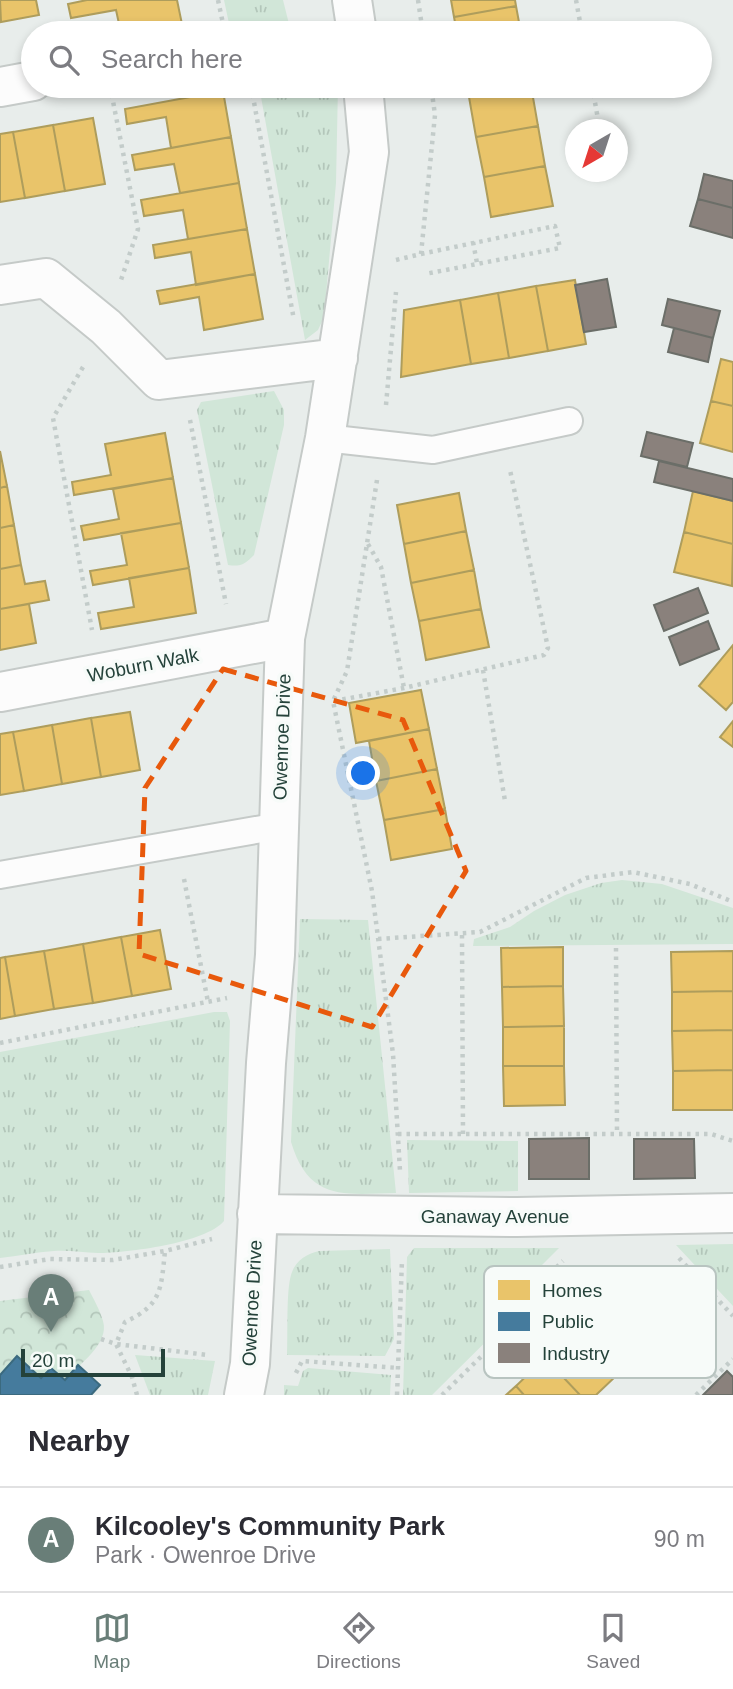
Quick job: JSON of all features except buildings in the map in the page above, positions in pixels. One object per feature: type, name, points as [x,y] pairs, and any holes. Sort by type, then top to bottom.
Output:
[{"type":"street","points":[[352,0],[355,21]]},
{"type":"street","points":[[0,87],[21,83]]},
{"type":"street","name":"Owenroe Drive","points":[[247,1379],[272,989],[285,638],[325,439],[320,361],[352,264],[369,152],[364,98]]},
{"type":"street","points":[[0,285],[46,278],[106,327],[159,380],[320,361]]},
{"type":"street","name":"Woburn Walk","points":[[0,692],[285,638]]},
{"type":"street","name":"Ganaway Avenue","points":[[257,1220],[733,1213]]},
{"type":"lane","points":[[325,439],[433,450],[569,421]]},
{"type":"lane","points":[[0,875],[279,826]]},
{"type":"path","points":[[218,0],[222,21]]},
{"type":"path","points":[[418,0],[421,21]]},
{"type":"path","points":[[576,0],[580,21]]},
{"type":"path","points":[[92,630],[53,418],[106,327],[138,229],[112,98]]},
{"type":"path","points":[[254,98],[320,361]]},
{"type":"path","points":[[421,254],[435,115],[433,98]]},
{"type":"path","points":[[594,98],[598,119]]},
{"type":"path","points":[[352,264],[399,260],[555,226],[560,248],[425,274]]},
{"type":"path","points":[[473,242],[477,263]]},
{"type":"path","points":[[397,273],[399,260]]},
{"type":"path","points":[[396,286],[383,444],[347,671],[333,701],[372,891],[393,1054],[403,1216],[397,1395]]},
{"type":"path","points":[[181,378],[224,596]]},
{"type":"path","points":[[333,701],[404,688],[544,655],[548,648],[503,435]]},
{"type":"path","points":[[367,543],[381,567],[404,688]]},
{"type":"path","points":[[483,670],[505,800]]},
{"type":"path","points":[[177,844],[208,1002]]},
{"type":"path","points":[[377,939],[480,932],[548,895],[586,878],[633,872],[690,884],[733,902]]},
{"type":"path","points":[[462,934],[463,1134]]},
{"type":"path","points":[[616,948],[617,1134]]},
{"type":"path","points":[[0,1043],[272,989]]},
{"type":"path","points":[[398,1134],[711,1134],[733,1141]]},
{"type":"path","points":[[653,1214],[663,1241],[686,1266]]},
{"type":"path","points":[[0,1267],[50,1259],[113,1260],[165,1251],[257,1220]]},
{"type":"path","points":[[137,1395],[132,1377],[116,1344],[125,1322],[140,1315],[159,1296],[165,1251]]},
{"type":"path","points":[[716,1298],[733,1316]]},
{"type":"path","points":[[101,1339],[116,1344],[195,1352],[247,1379],[295,1376],[302,1361],[399,1368]]},
{"type":"path","points":[[442,1395],[484,1354]]},
{"type":"path","points":[[716,1376],[733,1359]]},
{"type":"path","points":[[696,1395],[713,1378]]},
{"type":"highlighted area","points":[[223,669],[403,720],[466,871],[372,1027],[139,954],[145,788]]},
{"type":"green space","points":[[224,0],[283,0],[288,21],[228,21]]},
{"type":"green space","points":[[261,98],[338,98],[336,183],[324,317],[318,330],[305,340]]},
{"type":"green space","points":[[274,391],[284,410],[284,425],[254,555],[242,564],[228,565],[197,410],[201,402]]},
{"type":"green space","points":[[622,880],[662,884],[733,908],[733,944],[473,946],[474,939],[510,927],[565,895],[601,883]]},
{"type":"green space","points":[[300,919],[368,920],[396,1193],[345,1193],[319,1185],[308,1175],[291,1142]]},
{"type":"green space","points":[[214,1012],[227,1012],[230,1021],[224,1221],[215,1229],[201,1235],[146,1249],[98,1253],[54,1251],[0,1258],[0,1052]]},
{"type":"green space","points":[[407,1140],[518,1141],[518,1191],[409,1193]]},
{"type":"green space","points":[[733,1244],[733,1306],[716,1288],[716,1266],[696,1266],[676,1245]]},
{"type":"green space","points":[[414,1248],[559,1248],[541,1266],[484,1266],[484,1343],[432,1395],[403,1395],[407,1257]]},
{"type":"green space","points":[[390,1249],[394,1339],[385,1356],[287,1355],[289,1282],[298,1262],[319,1251]]},
{"type":"green space","points":[[89,1290],[103,1321],[102,1338],[92,1354],[65,1380],[51,1368],[41,1378],[17,1356],[0,1375],[0,1301]]},
{"type":"green space","points":[[135,1355],[215,1361],[208,1395],[150,1395]]},
{"type":"green space","points":[[308,1368],[391,1375],[390,1395],[284,1395],[284,1385],[298,1386],[303,1371]]},
{"type":"place","name":"Kilcooley's Community Park","points":[[51,1332]]}]
